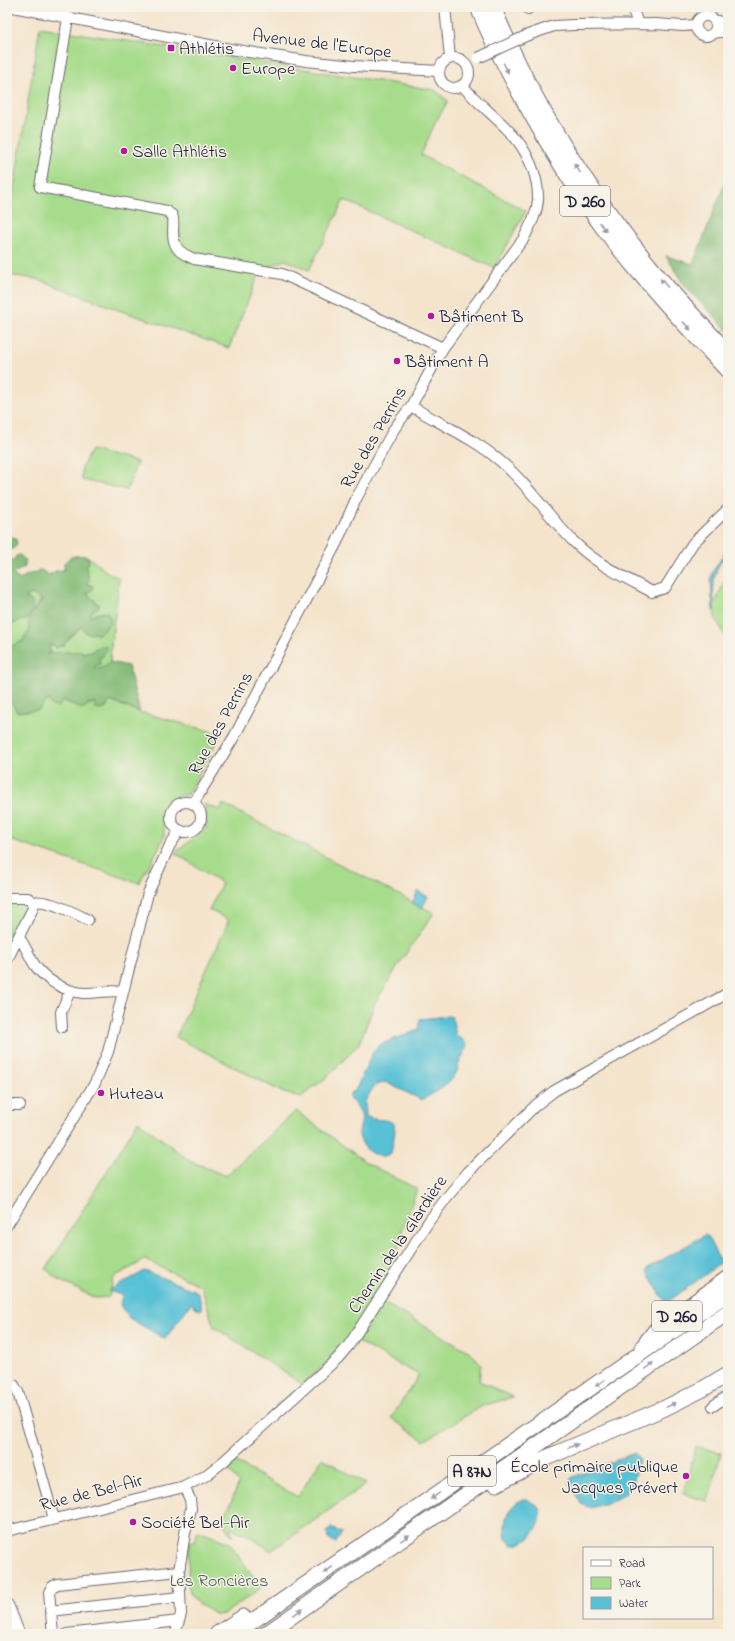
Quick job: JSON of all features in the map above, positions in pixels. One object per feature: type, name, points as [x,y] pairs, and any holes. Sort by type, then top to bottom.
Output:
[{"type":"highway","name":"D 260","points":[[478,7],[518,90],[554,154],[582,197],[604,228],[650,286],[728,371]]},
{"type":"highway","name":"D 260","points":[[493,7],[535,98],[547,120],[588,183],[623,233],[654,271],[728,353]]},
{"type":"highway","name":"D 260","points":[[632,1360],[655,1331],[728,1278]]},
{"type":"highway","name":"A 87N","points":[[222,1633],[290,1587],[313,1581],[728,1293]]},
{"type":"highway","name":"A 87N","points":[[266,1634],[728,1312]]},
{"type":"highway","points":[[474,1490],[501,1482],[548,1457],[665,1408],[701,1390],[728,1374]]},
{"type":"main road","points":[[7,1606],[18,1634]]},
{"type":"main road","points":[[7,1626],[9,1634]]},
{"type":"street","points":[[445,7],[450,58]]},
{"type":"street","points":[[632,7],[638,24]]},
{"type":"street","name":"Avenue de l'Europe","points":[[18,8],[128,28],[230,49],[306,61],[354,66],[439,71]]},
{"type":"street","points":[[709,14],[728,24]]},
{"type":"street","points":[[709,14],[700,18],[696,24],[696,29],[701,35],[705,36],[719,32],[728,32]]},
{"type":"street","points":[[709,14],[716,27],[712,34]]},
{"type":"street","points":[[68,18],[40,187],[167,212],[172,215],[172,231],[177,249],[194,259],[282,274],[443,348]]},
{"type":"street","points":[[467,66],[478,58],[528,35],[554,26],[573,24],[682,26],[696,24]]},
{"type":"street","points":[[450,58],[458,58],[467,66],[469,74],[468,79],[462,85],[453,88],[441,81],[439,71],[442,63],[450,58]]},
{"type":"street","name":"Rue des Perrins","points":[[193,804],[234,737],[336,544],[356,499],[394,429],[411,406],[443,348],[524,238],[534,218],[538,201],[536,179],[531,164],[510,131],[470,95],[462,85]]},
{"type":"street","points":[[411,406],[477,444],[499,460],[519,478],[573,541],[588,554],[610,570],[652,592],[664,588],[692,543],[728,509]]},
{"type":"street","points":[[188,802],[193,804],[199,811],[200,821],[195,829],[190,831],[176,828],[172,820],[173,811],[179,804],[188,802]]},
{"type":"street","points":[[7,1225],[96,1083],[108,1052],[148,893],[170,845],[180,830]]},
{"type":"street","points":[[7,898],[28,898],[33,902],[37,901],[78,914],[88,920]]},
{"type":"street","points":[[7,960],[33,908],[33,902]]},
{"type":"street","points":[[19,937],[39,970],[51,981],[70,991],[84,993],[114,990],[123,992]]},
{"type":"street","points":[[62,1027],[61,1012],[70,991]]},
{"type":"street","name":"Chemin de la Glardière","points":[[184,1487],[205,1476],[224,1462],[338,1358],[349,1345],[429,1221],[447,1196],[468,1172],[536,1105],[554,1091],[728,993]]},
{"type":"street","points":[[7,1102],[13,1105],[20,1105]]},
{"type":"street","points":[[7,1387],[9,1385],[14,1385],[18,1392],[54,1519]]},
{"type":"street","points":[[713,1406],[720,1400],[728,1400]]},
{"type":"street","points":[[177,1634],[177,1627],[181,1614],[179,1571],[185,1533],[191,1508],[190,1499],[184,1487]]},
{"type":"street","name":"Rue de Bel-Air","points":[[7,1530],[184,1487]]},
{"type":"street","points":[[53,1634],[49,1592],[52,1587],[57,1584],[179,1571]]},
{"type":"street","points":[[50,1611],[180,1597]]},
{"type":"street","points":[[67,1634],[179,1621]]},
{"type":"green space","points":[[40,27],[435,90],[448,101],[435,123],[421,155],[526,211],[494,268],[344,200],[309,270],[285,260],[265,268],[258,276],[229,348],[119,310],[37,279],[7,275],[7,231]]},
{"type":"green space","points":[[728,175],[728,331],[684,285],[666,256],[693,264]]},
{"type":"green space","points":[[91,450],[137,462],[127,490],[82,480],[82,467]]},
{"type":"green space","points":[[7,535],[16,539],[17,544],[13,549],[7,552]]},
{"type":"green space","points":[[20,555],[25,560],[25,567],[12,574],[20,580],[25,576],[41,570],[49,575],[56,571],[64,570],[64,563],[69,558],[87,556],[89,562],[86,567],[89,580],[86,583],[93,586],[92,590],[86,594],[89,594],[89,597],[95,600],[95,603],[99,604],[99,607],[92,611],[89,616],[108,612],[111,621],[105,630],[97,635],[95,633],[91,634],[85,632],[81,626],[64,644],[64,646],[61,645],[55,649],[54,645],[49,645],[50,652],[47,655],[52,653],[82,651],[83,653],[88,651],[92,653],[97,647],[106,646],[107,650],[102,657],[99,658],[101,664],[95,666],[94,668],[100,669],[110,662],[128,666],[140,712],[110,701],[105,709],[100,710],[95,708],[95,703],[88,704],[84,709],[76,707],[63,700],[59,707],[52,706],[49,700],[45,702],[39,710],[17,712],[8,696],[7,644],[10,647],[19,642],[23,642],[23,639],[29,631],[29,618],[42,600],[32,594],[26,596],[25,598],[32,602],[33,609],[25,621],[22,620],[13,624],[7,619],[7,559],[14,560],[16,556]]},
{"type":"green space","points":[[87,556],[107,572],[119,578],[110,662],[100,669],[94,669],[92,654],[86,652],[82,654],[82,651],[47,656],[50,652],[49,645],[54,645],[55,648],[64,644],[82,626],[104,612],[90,617],[88,616],[99,604],[95,603],[86,594],[86,583],[89,580],[86,567],[89,562]]},
{"type":"green space","points":[[728,574],[728,641],[715,617],[714,605]]},
{"type":"green space","points":[[32,594],[42,599],[31,614],[29,631],[23,643],[18,643],[10,648],[7,644],[7,619],[10,623],[22,620],[25,621],[33,609],[25,598],[26,596]]},
{"type":"green space","points":[[7,684],[8,696],[17,712],[49,700],[63,700],[76,707],[95,703],[97,709],[102,710],[106,707],[109,701],[140,712],[221,734],[187,795],[176,797],[166,805],[163,814],[164,836],[162,842],[139,883],[7,839]]},
{"type":"green space","points":[[205,804],[220,810],[223,804],[434,913],[405,955],[375,1003],[359,1044],[327,1077],[301,1097],[284,1093],[176,1037],[229,920],[209,910],[222,883],[175,853],[207,827]]},
{"type":"green space","points":[[23,901],[28,908],[7,952],[7,902]]},
{"type":"green space","points":[[296,1111],[367,1163],[417,1189],[401,1234],[394,1276],[349,1345],[302,1384],[214,1327],[201,1286],[145,1260],[114,1277],[109,1297],[95,1298],[59,1280],[46,1269],[138,1121],[190,1161],[226,1176]]},
{"type":"green space","points":[[384,1303],[470,1352],[481,1364],[479,1381],[513,1397],[482,1406],[424,1441],[391,1418],[419,1375],[356,1341]]},
{"type":"green space","points":[[696,1446],[721,1453],[708,1501],[683,1494]]},
{"type":"green space","points":[[322,1458],[366,1484],[271,1551],[246,1534],[230,1528],[233,1537],[220,1520],[226,1514],[239,1483],[227,1468],[235,1462],[298,1497]]},
{"type":"green space","name":"Les Roncières","points":[[198,1531],[230,1543],[261,1588],[224,1614],[216,1615],[196,1602],[191,1595],[188,1585],[189,1541],[195,1542]]},
{"type":"water","points":[[726,551],[728,554],[718,566],[714,580],[713,611],[711,581],[712,573]]},
{"type":"water","points":[[418,891],[428,897],[422,908],[412,903]]},
{"type":"water","points":[[448,1016],[452,1017],[456,1035],[465,1042],[466,1045],[456,1074],[449,1083],[422,1100],[385,1082],[374,1086],[365,1101],[366,1116],[373,1119],[391,1122],[394,1124],[395,1132],[391,1153],[380,1156],[375,1155],[366,1149],[360,1139],[359,1134],[362,1120],[361,1115],[357,1106],[350,1100],[350,1093],[355,1091],[374,1050],[379,1045],[418,1030],[420,1019]]},
{"type":"water","points":[[705,1235],[707,1236],[721,1263],[669,1301],[664,1300],[647,1272],[648,1268]]},
{"type":"water","points":[[145,1271],[196,1291],[199,1295],[202,1309],[199,1310],[191,1303],[165,1339],[129,1318],[120,1305],[122,1295],[108,1291]]},
{"type":"water","points":[[634,1453],[639,1459],[633,1484],[626,1493],[612,1501],[591,1508],[581,1504],[570,1484],[571,1478]]},
{"type":"water","points":[[523,1499],[527,1499],[540,1508],[540,1521],[538,1527],[529,1538],[524,1542],[512,1545],[506,1539],[505,1527],[507,1516],[513,1506]]},
{"type":"water","points":[[331,1528],[342,1533],[336,1543],[328,1539],[327,1532]]},
{"type":"place","name":"Athlétis","points":[[171,48]]},
{"type":"place","name":"Europe","points":[[233,68]]},
{"type":"place","name":"Salle Athlétis","points":[[124,151]]},
{"type":"place","name":"Bâtiment B","points":[[431,316]]},
{"type":"place","name":"Bâtiment A","points":[[397,361]]},
{"type":"place","name":"Huteau","points":[[101,1093]]},
{"type":"place","name":"École primaire publique Jacques Prévert","points":[[686,1476]]},
{"type":"place","name":"Société Bel-Air","points":[[133,1522]]}]
